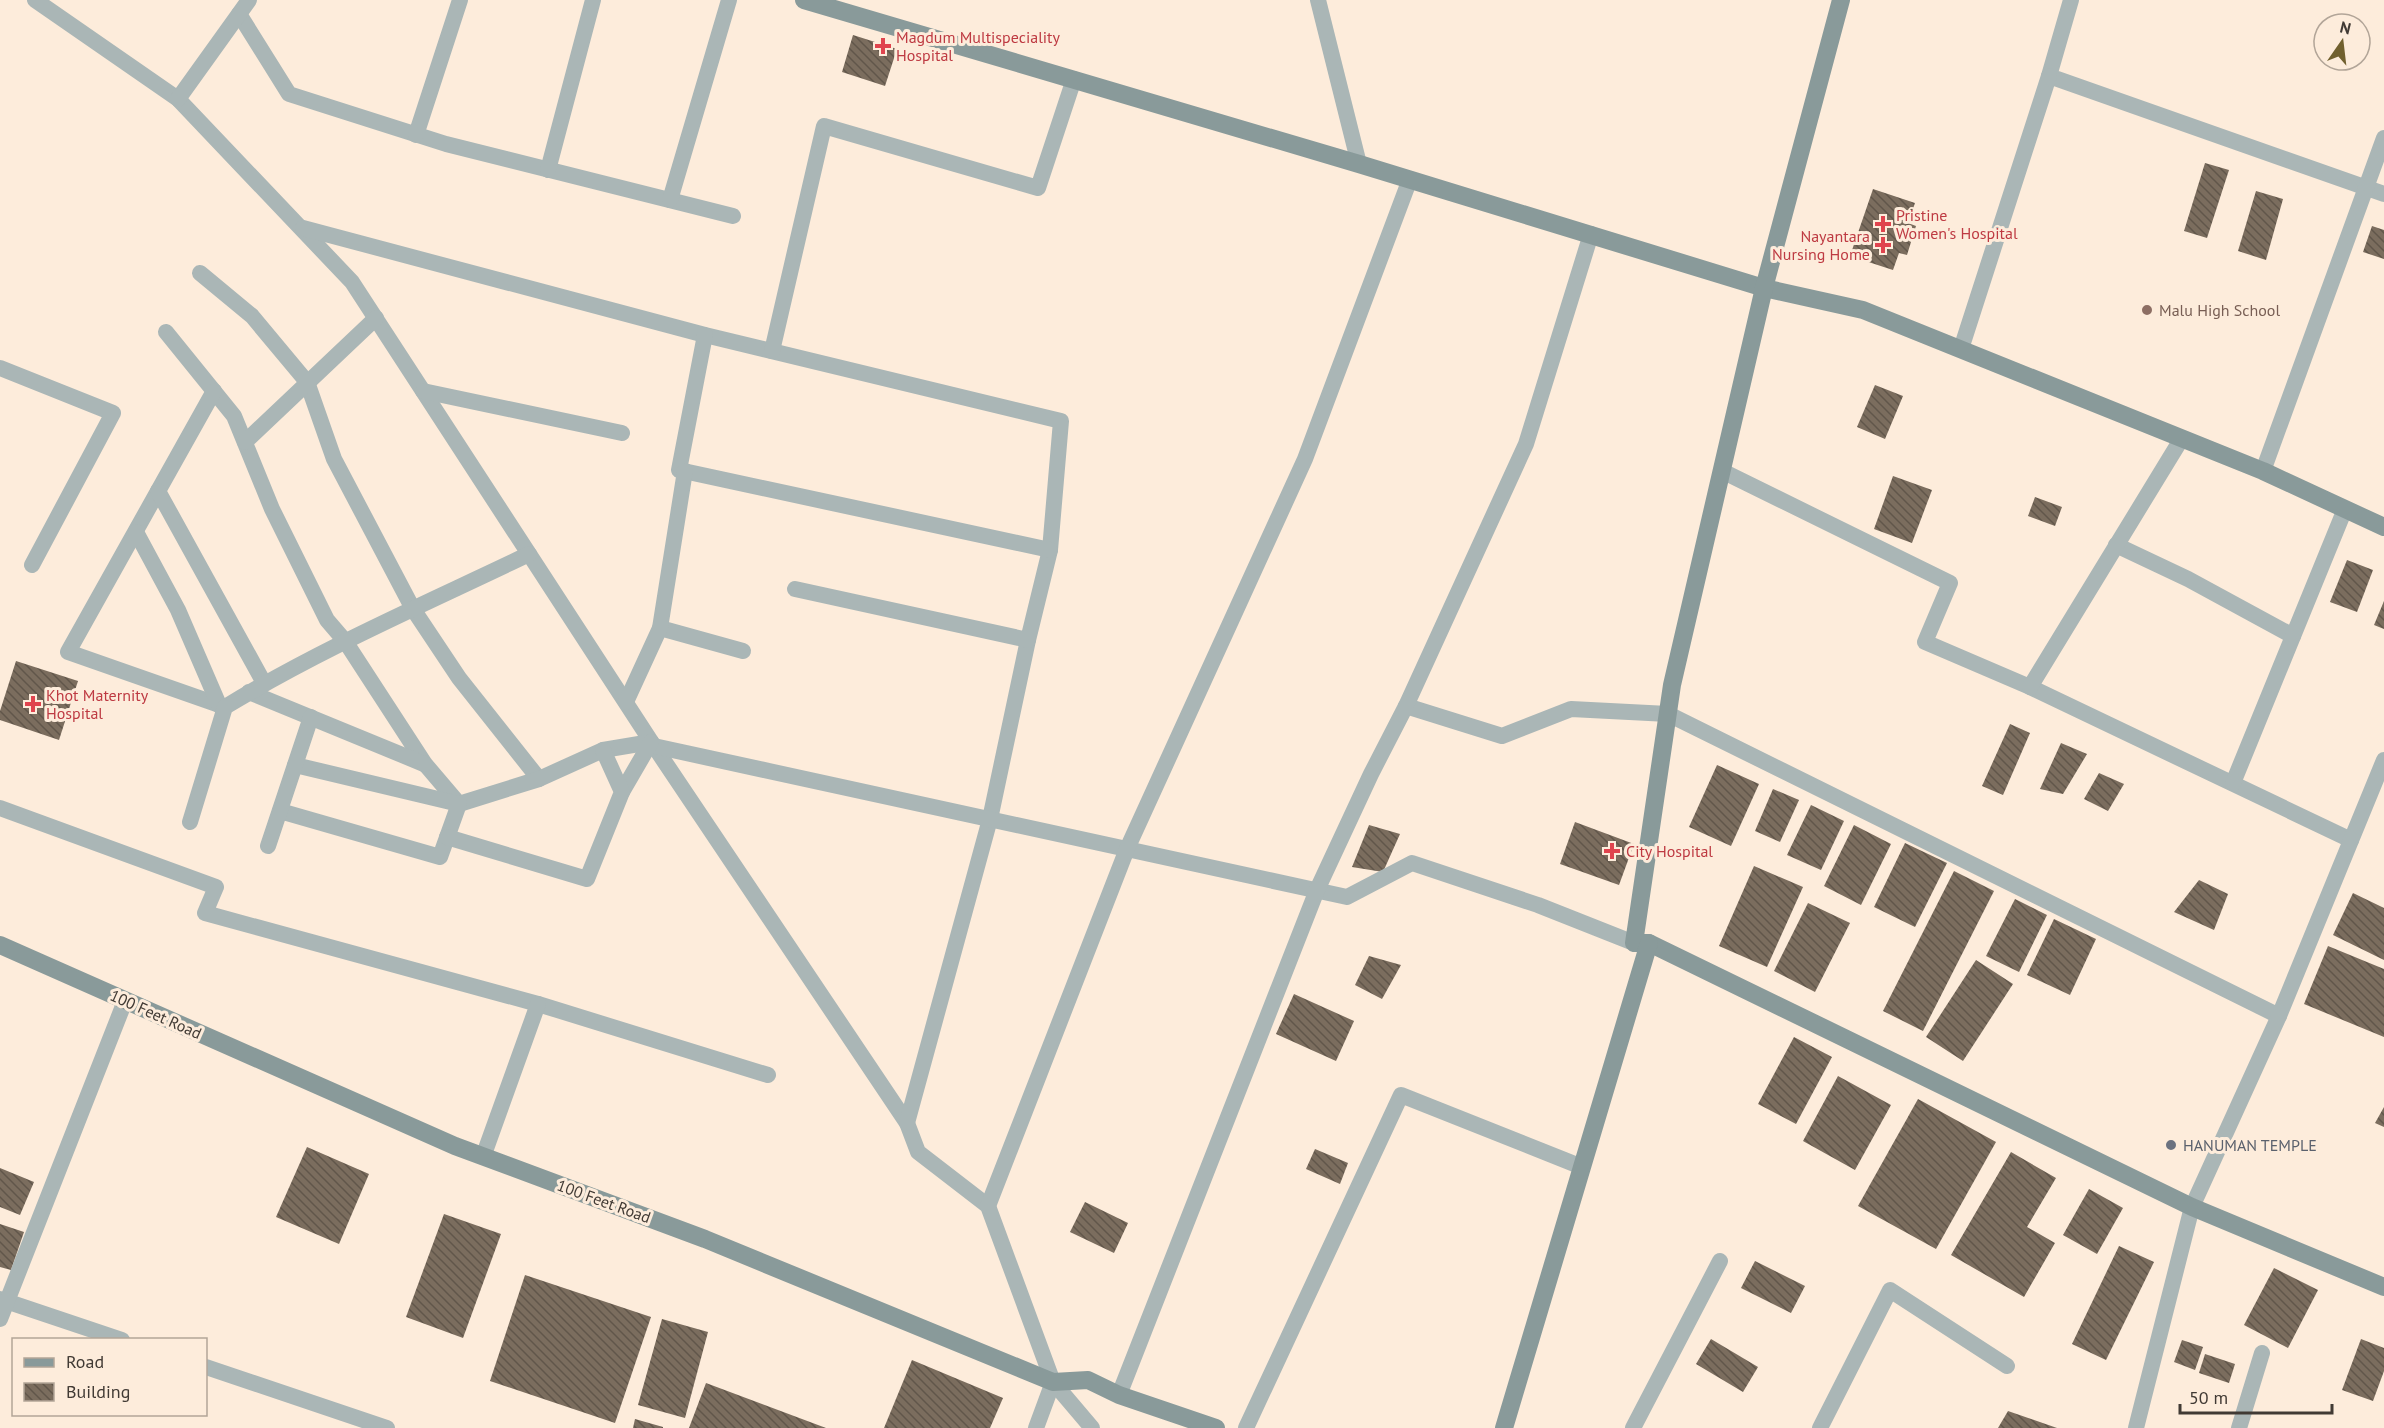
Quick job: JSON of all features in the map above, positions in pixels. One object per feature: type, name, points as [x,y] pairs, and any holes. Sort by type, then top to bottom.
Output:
[{"type":"street","points":[[35,0],[178,99],[352,282],[653,744],[907,1123],[918,1152],[988,1206],[1053,1382],[1092,1428]]},
{"type":"street","points":[[416,135],[460,0]]},
{"type":"street","points":[[548,170],[594,0]]},
{"type":"street","points":[[670,200],[729,0]]},
{"type":"street","points":[[804,0],[1410,179],[1764,288],[1863,310],[2263,471],[2384,526]]},
{"type":"street","points":[[1318,0],[1359,164]]},
{"type":"street","points":[[1504,1428],[1582,1167],[1642,943],[1672,685],[1764,288],[1841,0]]},
{"type":"street","points":[[1961,349],[2049,76],[2071,0]]},
{"type":"street","points":[[178,99],[244,7],[288,94],[416,135],[733,216]]},
{"type":"street","points":[[2049,76],[2384,194]]},
{"type":"street","points":[[772,351],[824,126],[1038,188],[1074,79]]},
{"type":"street","points":[[2263,471],[2384,138]]},
{"type":"street","points":[[988,1206],[1127,849],[1305,459],[1410,179]]},
{"type":"street","points":[[302,228],[705,335],[1061,421],[1050,550],[1028,640],[990,819],[907,1123]]},
{"type":"street","points":[[1119,1395],[1317,890],[1371,774],[1406,706],[1526,444],[1591,234]]},
{"type":"street","points":[[200,273],[252,316],[307,382],[334,459],[413,609],[459,678],[539,779]]},
{"type":"street","points":[[245,442],[376,318]]},
{"type":"street","points":[[166,332],[234,416],[272,509],[327,620],[345,641],[425,764],[459,804]]},
{"type":"street","points":[[705,335],[679,470],[1050,550]]},
{"type":"street","points":[[0,368],[113,413],[32,565]]},
{"type":"street","points":[[214,391],[68,652],[222,706],[345,641],[529,554]]},
{"type":"street","points":[[423,391],[622,433]]},
{"type":"street","points":[[2030,687],[2182,438]]},
{"type":"street","points":[[626,702],[660,628],[685,471]]},
{"type":"street","points":[[1722,471],[1950,583],[1925,642],[2030,687],[2351,840]]},
{"type":"street","points":[[158,491],[264,683]]},
{"type":"street","points":[[2233,783],[2345,509]]},
{"type":"street","points":[[136,532],[178,610],[222,706],[190,822]]},
{"type":"street","points":[[2116,545],[2188,579],[2293,636]]},
{"type":"street","points":[[795,589],[1028,640]]},
{"type":"street","points":[[660,628],[743,651]]},
{"type":"street","points":[[249,692],[425,764]]},
{"type":"street","points":[[1406,706],[1502,736],[1571,709],[1668,714],[2279,1016]]},
{"type":"street","points":[[268,846],[311,717]]},
{"type":"street","points":[[447,837],[587,879],[622,792],[653,744]]},
{"type":"street","points":[[295,765],[459,804],[539,779],[603,750],[653,744],[1347,897],[1412,863],[1642,943],[2192,1207],[2384,1287]]},
{"type":"street","points":[[603,750],[622,792]]},
{"type":"street","points":[[2136,1428],[2192,1207],[2279,1016],[2384,760]]},
{"type":"street","points":[[280,811],[440,857],[459,804]]},
{"type":"street","points":[[0,808],[216,886],[205,913],[538,1004],[768,1075]]},
{"type":"street","name":"100 Feet Road","points":[[0,945],[483,1157],[705,1239],[1053,1382],[1088,1380],[1119,1395],[1216,1428]]},
{"type":"street","points":[[0,1319],[3,1300],[125,1000]]},
{"type":"street","points":[[483,1157],[538,1004]]},
{"type":"street","points":[[1246,1428],[1401,1095],[1582,1167]]},
{"type":"street","points":[[1633,1428],[1720,1261]]},
{"type":"street","points":[[1820,1428],[1890,1290],[2007,1366]]},
{"type":"street","points":[[3,1300],[116,1338]]},
{"type":"street","points":[[2239,1428],[2262,1353]]},
{"type":"street","points":[[207,1367],[387,1428]]},
{"type":"street","points":[[1036,1428],[1053,1382]]},
{"type":"building","points":[[853,35],[897,49],[885,86],[842,72]]},
{"type":"building","points":[[2205,163],[2229,170],[2207,238],[2184,231]]},
{"type":"building","points":[[1873,189],[1915,203],[1908,223],[1916,226],[1907,255],[1899,253],[1893,270],[1850,256]]},
{"type":"building","points":[[2256,191],[2283,199],[2266,260],[2238,251]]},
{"type":"building","points":[[2372,226],[2384,230],[2384,259],[2363,252]]},
{"type":"building","points":[[1875,385],[1903,396],[1885,439],[1857,427]]},
{"type":"building","points":[[1893,476],[1932,490],[1912,543],[1874,529]]},
{"type":"building","points":[[2035,497],[2062,507],[2055,526],[2028,516]]},
{"type":"building","points":[[2347,560],[2373,570],[2357,612],[2330,602]]},
{"type":"building","points":[[2384,601],[2384,629],[2374,625]]},
{"type":"building","points":[[16,661],[78,681],[59,740],[0,720],[0,711]]},
{"type":"building","points":[[2010,724],[2030,733],[2003,795],[1982,786]]},
{"type":"building","points":[[2061,743],[2087,754],[2063,794],[2040,789]]},
{"type":"building","points":[[1717,765],[1759,784],[1731,846],[1689,827]]},
{"type":"building","points":[[2099,773],[2124,784],[2108,811],[2084,799]]},
{"type":"building","points":[[1773,789],[1799,800],[1780,842],[1755,831]]},
{"type":"building","points":[[1811,805],[1844,821],[1821,870],[1787,855]]},
{"type":"building","points":[[1575,822],[1634,844],[1619,885],[1560,864]]},
{"type":"building","points":[[1369,825],[1400,834],[1383,872],[1352,867]]},
{"type":"building","points":[[1854,825],[1891,844],[1861,905],[1824,886]]},
{"type":"building","points":[[1905,843],[1947,863],[1915,927],[1874,907]]},
{"type":"building","points":[[1754,866],[1803,887],[1767,967],[1719,946]]},
{"type":"building","points":[[1954,871],[1994,891],[1923,1031],[1883,1011]]},
{"type":"building","points":[[2199,880],[2228,894],[2214,930],[2174,912]]},
{"type":"building","points":[[2353,893],[2384,908],[2384,960],[2333,935]]},
{"type":"building","points":[[2015,899],[2047,915],[2019,972],[1986,956]]},
{"type":"building","points":[[1808,903],[1850,923],[1815,992],[1774,971]]},
{"type":"building","points":[[2054,919],[2096,939],[2070,995],[2027,975]]},
{"type":"building","points":[[2328,946],[2384,969],[2384,1037],[2304,1004]]},
{"type":"building","points":[[1369,956],[1401,965],[1382,999],[1355,985]]},
{"type":"building","points":[[1976,960],[2013,984],[1963,1061],[1926,1037]]},
{"type":"building","points":[[1294,994],[1354,1021],[1336,1061],[1276,1034]]},
{"type":"building","points":[[1794,1037],[1832,1057],[1796,1124],[1758,1104]]},
{"type":"building","points":[[1838,1076],[1891,1105],[1855,1170],[1803,1141]]},
{"type":"building","points":[[1918,1099],[1996,1142],[1936,1249],[1858,1206]]},
{"type":"building","points":[[2384,1107],[2384,1127],[2375,1123]]},
{"type":"building","points":[[307,1147],[369,1174],[339,1244],[276,1217]]},
{"type":"building","points":[[1315,1149],[1348,1163],[1340,1184],[1306,1169]]},
{"type":"building","points":[[2011,1152],[2056,1178],[2027,1227],[2055,1243],[2024,1297],[1951,1255]]},
{"type":"building","points":[[0,1168],[34,1182],[20,1215],[0,1207]]},
{"type":"building","points":[[2089,1189],[2123,1208],[2097,1254],[2063,1235]]},
{"type":"building","points":[[1085,1202],[1128,1223],[1114,1253],[1070,1232]]},
{"type":"building","points":[[444,1214],[501,1234],[463,1338],[406,1317]]},
{"type":"building","points":[[0,1224],[24,1232],[11,1270],[0,1267]]},
{"type":"building","points":[[2119,1246],[2154,1262],[2106,1360],[2072,1344]]},
{"type":"building","points":[[1755,1261],[1805,1286],[1791,1313],[1741,1288]]},
{"type":"building","points":[[2274,1268],[2318,1290],[2288,1348],[2244,1325]]},
{"type":"building","points":[[525,1275],[651,1317],[615,1423],[490,1381]]},
{"type":"building","points":[[662,1319],[708,1332],[685,1418],[638,1405]]},
{"type":"building","points":[[1711,1339],[1758,1367],[1743,1392],[1696,1364]]},
{"type":"building","points":[[2361,1339],[2384,1348],[2384,1371],[2373,1401],[2342,1390]]},
{"type":"building","points":[[2182,1340],[2203,1347],[2195,1370],[2174,1362]]},
{"type":"building","points":[[2205,1354],[2235,1364],[2229,1383],[2199,1373]]},
{"type":"building","points":[[912,1360],[1003,1398],[990,1428],[884,1428]]},
{"type":"building","points":[[706,1383],[826,1428],[689,1428]]},
{"type":"building","points":[[2008,1411],[2057,1428],[1998,1428]]},
{"type":"building","points":[[635,1419],[663,1427],[663,1428],[633,1428]]},
{"type":"place","name":"Magdum Multispeciality Hospital","points":[[883,46]]},
{"type":"place","name":"Pristine Women's Hospital","points":[[1883,224]]},
{"type":"place","name":"Nayantara Nursing Home","points":[[1883,245]]},
{"type":"place","name":"Malu High School","points":[[2147,310]]},
{"type":"place","name":"Khot Maternity Hospital","points":[[33,704]]},
{"type":"place","name":"City Hospital","points":[[1612,851]]},
{"type":"place","name":"HANUMAN TEMPLE","points":[[2171,1145]]}]
